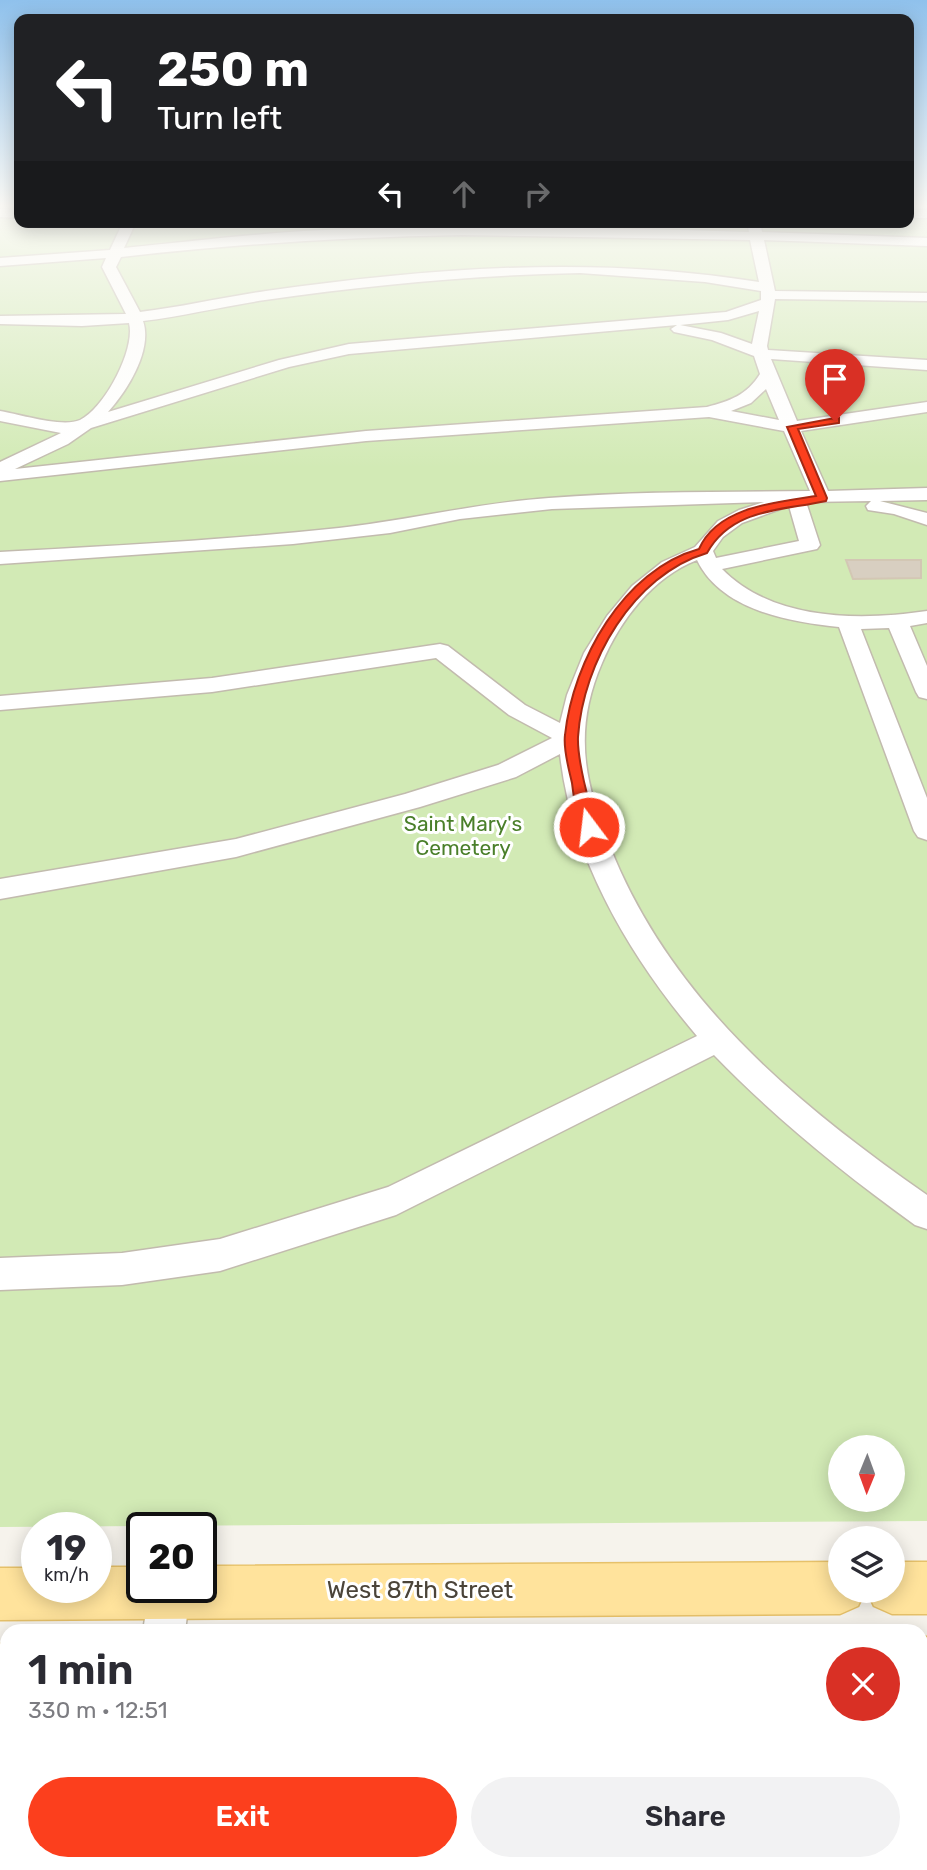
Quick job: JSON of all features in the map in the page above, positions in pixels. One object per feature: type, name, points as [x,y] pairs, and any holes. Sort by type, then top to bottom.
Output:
[{"type":"main road","name":"West 87th Street","points":[[0,1594],[167,1612],[828,1588]]},
{"type":"main road","points":[[905,1588],[927,1588]]},
{"type":"lane","points":[[0,469],[90,424],[114,395],[127,371],[139,338],[131,309],[121,293]]},
{"type":"lane","points":[[0,320],[81,323],[134,318],[278,293]]},
{"type":"lane","points":[[761,293],[927,298]]},
{"type":"lane","points":[[0,416],[65,428],[90,424],[285,363],[349,349],[728,316],[767,295]]},
{"type":"lane","points":[[767,295],[759,346],[764,354],[768,374],[822,498]]},
{"type":"lane","points":[[639,324],[716,336],[764,354],[927,365]]},
{"type":"lane","points":[[0,476],[366,436],[709,412],[758,393],[768,374]]},
{"type":"lane","points":[[709,412],[792,427],[927,407]]},
{"type":"lane","points":[[0,558],[143,550],[305,536],[391,527],[447,515],[649,497],[822,498],[927,494]]},
{"type":"lane","points":[[927,519],[897,509],[822,498],[768,507],[731,521],[709,538],[706,558],[715,574],[737,592],[797,614],[848,624],[898,624],[927,617]]},
{"type":"lane","points":[[797,503],[810,545],[706,558],[682,557],[642,587],[606,631],[582,681],[571,738],[582,805],[602,869],[648,953],[718,1039],[786,1107],[927,1214]]},
{"type":"lane","points":[[848,624],[926,826]]},
{"type":"lane","points":[[898,624],[927,692]]},
{"type":"lane","points":[[0,703],[212,685],[440,651],[517,710],[571,738]]},
{"type":"lane","points":[[0,889],[250,844],[411,801],[507,771],[571,738]]},
{"type":"lane","points":[[0,1274],[121,1269],[220,1255],[396,1200],[718,1039]]},
{"type":"green space","name":"Saint Mary's Cemetery","points":[[0,293],[927,293],[927,1521],[217,1526],[217,1512],[126,1512],[126,1526],[112,1526],[112,1512],[21,1512],[21,1527],[0,1527]]},
{"type":"building","points":[[846,560],[921,560],[921,578],[853,579]]},
{"type":"route","points":[[589,827],[582,805],[571,738],[582,681],[606,631],[642,587],[682,557],[703,551],[709,538],[731,521],[768,507],[822,498],[792,427],[835,421]]}]
